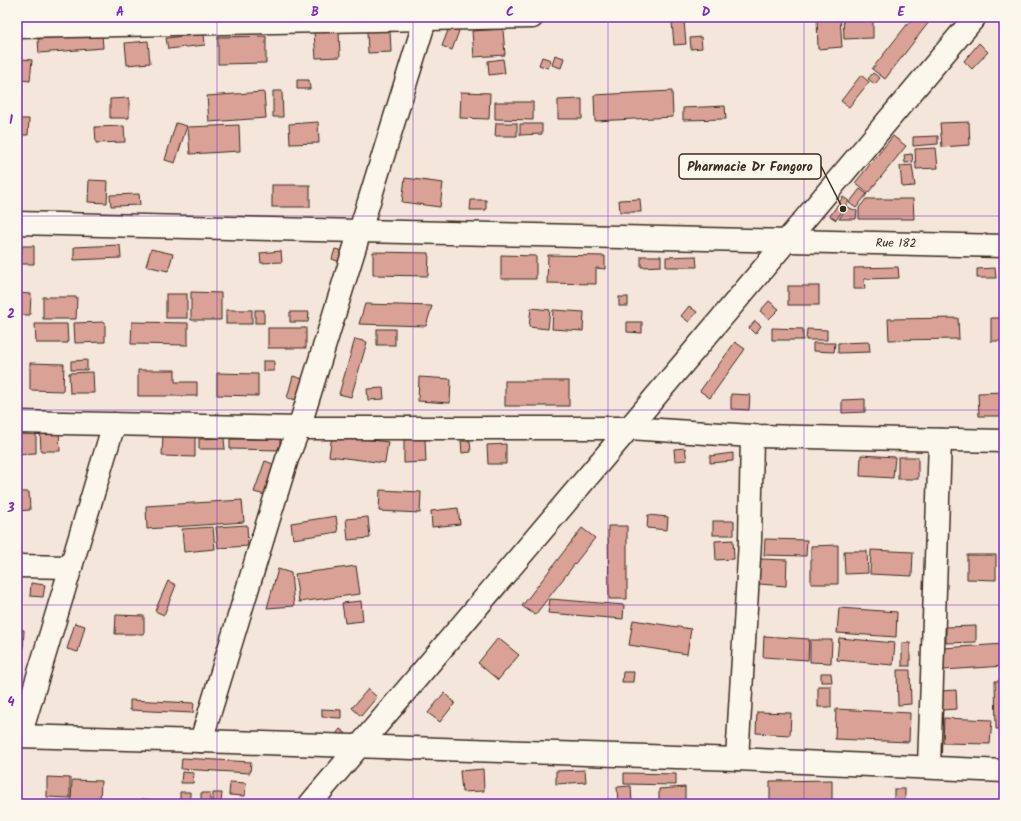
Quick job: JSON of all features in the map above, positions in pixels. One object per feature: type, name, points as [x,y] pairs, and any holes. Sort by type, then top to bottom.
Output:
[{"type":"street","points":[[17,27],[532,17]]},
{"type":"street","points":[[310,804],[975,17]]},
{"type":"street","points":[[201,741],[287,459],[299,428],[426,18]]},
{"type":"street","name":"Rue 182","points":[[17,223],[1004,246]]},
{"type":"street","points":[[17,422],[299,428],[629,428],[752,436],[1004,441]]},
{"type":"street","points":[[114,424],[19,736],[737,759],[1004,771]]},
{"type":"street","points":[[737,759],[750,541],[752,436]]},
{"type":"street","points":[[929,767],[940,440]]},
{"type":"street","points":[[17,566],[71,567]]},
{"type":"building","points":[[817,17],[840,17],[842,47],[818,49]]},
{"type":"building","points":[[843,17],[873,17],[873,38],[844,39]]},
{"type":"building","points":[[913,17],[923,17],[929,22],[885,79],[872,69]]},
{"type":"building","points":[[684,21],[686,44],[674,45],[672,22]]},
{"type":"building","points":[[449,28],[459,31],[452,50],[442,46]]},
{"type":"building","points":[[503,29],[505,55],[474,57],[472,31]]},
{"type":"building","points":[[390,30],[391,52],[368,53],[367,31]]},
{"type":"building","points":[[314,32],[339,32],[340,57],[316,58]]},
{"type":"building","points":[[102,34],[103,48],[39,53],[38,39]]},
{"type":"building","points":[[204,34],[205,45],[168,49],[166,38]]},
{"type":"building","points":[[266,36],[266,63],[218,64],[218,37]]},
{"type":"building","points":[[701,37],[702,48],[691,49],[690,38]]},
{"type":"building","points":[[148,41],[150,63],[127,65],[125,43]]},
{"type":"building","points":[[979,43],[988,52],[972,69],[964,61]]},
{"type":"building","points":[[555,55],[564,58],[561,68],[552,65]]},
{"type":"building","points":[[542,57],[551,60],[548,68],[539,65]]},
{"type":"building","points":[[22,59],[32,60],[30,81],[21,80]]},
{"type":"building","points":[[503,59],[505,73],[489,75],[488,61]]},
{"type":"building","points":[[873,73],[880,78],[875,84],[868,79]]},
{"type":"building","points":[[861,75],[869,82],[849,107],[841,101]]},
{"type":"building","points":[[297,80],[309,80],[310,89],[297,89]]},
{"type":"building","points":[[273,91],[282,91],[283,117],[273,117]]},
{"type":"building","points":[[672,91],[673,117],[595,121],[594,95]]},
{"type":"building","points":[[264,92],[266,118],[209,122],[207,96]]},
{"type":"building","points":[[461,92],[490,93],[489,119],[460,118]]},
{"type":"building","points":[[129,98],[129,118],[110,118],[110,99]]},
{"type":"building","points":[[582,99],[582,119],[558,119],[558,100]]},
{"type":"building","points":[[495,102],[533,102],[533,120],[495,119]]},
{"type":"building","points":[[725,106],[726,119],[683,120],[683,108]]},
{"type":"building","points":[[17,119],[29,119],[28,135],[17,135]]},
{"type":"building","points":[[318,122],[319,143],[290,144],[289,124]]},
{"type":"building","points":[[969,122],[970,145],[942,147],[940,123]]},
{"type":"building","points":[[176,123],[187,126],[175,163],[165,160]]},
{"type":"building","points":[[496,123],[517,123],[517,136],[495,136]]},
{"type":"building","points":[[520,124],[542,124],[542,134],[520,135]]},
{"type":"building","points":[[239,125],[240,151],[190,154],[188,127]]},
{"type":"building","points":[[124,126],[125,142],[96,143],[95,127]]},
{"type":"building","points":[[893,136],[906,146],[868,193],[855,183]]},
{"type":"building","points":[[938,136],[938,144],[913,146],[913,137]]},
{"type":"building","points":[[936,148],[938,168],[916,169],[915,149]]},
{"type":"building","points":[[912,154],[913,162],[905,163],[904,155]]},
{"type":"building","points":[[912,165],[915,186],[902,187],[900,166]]},
{"type":"building","points":[[405,178],[443,183],[440,207],[402,202]]},
{"type":"building","points":[[89,180],[108,181],[107,203],[88,202]]},
{"type":"building","points":[[272,185],[310,185],[310,207],[272,207]]},
{"type":"building","points":[[860,189],[867,194],[856,208],[849,203]]},
{"type":"building","points":[[139,194],[140,205],[111,206],[110,195]]},
{"type":"building","points":[[843,197],[849,201],[836,220],[830,216]]},
{"type":"building","points":[[640,199],[641,212],[620,212],[619,200]]},
{"type":"building","points":[[866,199],[913,199],[914,219],[859,219],[859,208]]},
{"type":"building","points":[[471,200],[486,200],[486,210],[470,210]]},
{"type":"building","points":[[847,207],[857,211],[856,219],[839,219]]},
{"type":"building","points":[[120,245],[121,258],[74,260],[74,247]]},
{"type":"building","points":[[22,246],[34,246],[34,264],[21,264]]},
{"type":"building","points":[[151,249],[173,254],[168,271],[146,266]]},
{"type":"building","points":[[335,249],[343,251],[340,262],[332,259]]},
{"type":"building","points":[[281,251],[282,262],[261,263],[260,253]]},
{"type":"building","points":[[373,252],[429,253],[428,276],[373,275]]},
{"type":"building","points":[[501,255],[536,256],[536,279],[501,279]]},
{"type":"building","points":[[548,255],[605,256],[605,269],[596,268],[596,284],[547,283]]},
{"type":"building","points":[[641,256],[661,256],[661,266],[641,267]]},
{"type":"building","points":[[696,256],[697,267],[666,267],[666,257]]},
{"type":"building","points":[[898,267],[899,278],[864,279],[865,289],[854,289],[854,268]]},
{"type":"building","points":[[995,268],[996,278],[977,278],[977,269]]},
{"type":"building","points":[[788,286],[819,286],[819,305],[788,305]]},
{"type":"building","points":[[191,292],[221,293],[221,320],[191,320]]},
{"type":"building","points":[[17,293],[31,294],[30,315],[17,315]]},
{"type":"building","points":[[166,294],[187,294],[187,318],[166,318]]},
{"type":"building","points":[[43,297],[77,297],[76,319],[43,319]]},
{"type":"building","points":[[619,297],[628,297],[628,306],[619,306]]},
{"type":"building","points":[[769,301],[779,309],[769,319],[760,311]]},
{"type":"building","points":[[365,304],[432,306],[426,326],[359,324]]},
{"type":"building","points":[[689,306],[697,312],[689,322],[681,316]]},
{"type":"building","points":[[531,308],[550,310],[548,329],[529,327]]},
{"type":"building","points":[[226,310],[252,310],[252,324],[226,324]]},
{"type":"building","points":[[255,310],[264,310],[264,323],[255,323]]},
{"type":"building","points":[[553,310],[584,312],[583,331],[552,329]]},
{"type":"building","points":[[290,312],[309,312],[308,322],[290,322]]},
{"type":"building","points":[[958,318],[959,339],[889,340],[888,319]]},
{"type":"building","points":[[991,318],[1004,318],[1004,341],[991,341]]},
{"type":"building","points":[[755,321],[761,326],[755,334],[749,328]]},
{"type":"building","points":[[105,322],[105,342],[75,343],[74,323]]},
{"type":"building","points":[[132,322],[188,323],[188,345],[131,344]]},
{"type":"building","points":[[627,322],[642,322],[642,333],[627,332]]},
{"type":"building","points":[[35,324],[67,324],[68,343],[36,343]]},
{"type":"building","points":[[268,328],[306,328],[306,348],[268,348]]},
{"type":"building","points":[[772,328],[803,329],[803,340],[772,340]]},
{"type":"building","points":[[377,329],[395,329],[395,345],[377,345]]},
{"type":"building","points":[[807,329],[827,330],[827,340],[806,340]]},
{"type":"building","points":[[355,339],[367,342],[351,397],[339,394]]},
{"type":"building","points":[[735,342],[745,349],[710,398],[700,391]]},
{"type":"building","points":[[869,342],[870,352],[838,353],[838,343]]},
{"type":"building","points":[[813,343],[835,343],[834,352],[813,351]]},
{"type":"building","points":[[87,360],[87,370],[71,370],[71,361]]},
{"type":"building","points":[[263,361],[274,361],[274,371],[263,371]]},
{"type":"building","points":[[30,363],[64,364],[63,391],[30,390]]},
{"type":"building","points":[[138,370],[175,370],[175,382],[197,382],[197,396],[138,396]]},
{"type":"building","points":[[93,372],[94,393],[70,393],[69,373]]},
{"type":"building","points":[[217,373],[258,374],[258,396],[217,395]]},
{"type":"building","points":[[293,376],[303,379],[297,400],[287,398]]},
{"type":"building","points":[[419,377],[451,379],[450,403],[418,401]]},
{"type":"building","points":[[505,381],[569,381],[569,406],[505,406]]},
{"type":"building","points":[[383,388],[384,399],[368,400],[367,389]]},
{"type":"building","points":[[1004,392],[1004,416],[979,416],[978,393]]},
{"type":"building","points":[[731,394],[750,395],[749,410],[731,409]]},
{"type":"building","points":[[865,399],[865,412],[842,413],[842,400]]},
{"type":"building","points":[[59,430],[60,451],[41,451],[40,431]]},
{"type":"building","points":[[36,433],[36,453],[17,454],[17,434]]},
{"type":"building","points":[[163,434],[195,435],[195,457],[162,456]]},
{"type":"building","points":[[332,435],[388,442],[385,463],[329,456]]},
{"type":"building","points":[[224,438],[225,449],[199,449],[199,439]]},
{"type":"building","points":[[230,439],[280,439],[280,450],[230,449]]},
{"type":"building","points":[[404,439],[425,439],[426,462],[404,463]]},
{"type":"building","points":[[461,441],[470,441],[471,452],[462,453]]},
{"type":"building","points":[[506,444],[506,464],[488,464],[487,445]]},
{"type":"building","points":[[685,448],[687,460],[675,461],[674,449]]},
{"type":"building","points":[[733,453],[733,461],[710,463],[710,456]]},
{"type":"building","points":[[861,455],[895,457],[893,478],[860,476]]},
{"type":"building","points":[[898,457],[918,457],[918,479],[898,479]]},
{"type":"building","points":[[265,461],[276,465],[265,495],[254,492]]},
{"type":"building","points":[[380,490],[421,492],[420,513],[379,511]]},
{"type":"building","points":[[17,492],[29,492],[30,510],[17,511]]},
{"type":"building","points":[[242,500],[244,522],[147,529],[146,506]]},
{"type":"building","points":[[458,508],[460,524],[432,527],[431,511]]},
{"type":"building","points":[[648,515],[668,517],[667,530],[647,528]]},
{"type":"building","points":[[336,516],[338,532],[293,539],[291,523]]},
{"type":"building","points":[[368,517],[370,538],[348,540],[346,519]]},
{"type":"building","points":[[713,521],[734,521],[734,535],[713,535]]},
{"type":"building","points":[[247,525],[248,546],[218,548],[216,527]]},
{"type":"building","points":[[608,526],[627,526],[627,599],[609,599]]},
{"type":"building","points":[[213,527],[215,549],[184,552],[182,529]]},
{"type":"building","points":[[582,528],[595,538],[535,615],[522,606]]},
{"type":"building","points":[[765,539],[807,540],[806,556],[764,555]]},
{"type":"building","points":[[733,540],[734,559],[716,560],[715,541]]},
{"type":"building","points":[[838,545],[838,584],[811,584],[811,546]]},
{"type":"building","points":[[871,550],[913,552],[912,576],[870,574]]},
{"type":"building","points":[[844,551],[867,551],[868,573],[845,574]]},
{"type":"building","points":[[967,555],[996,555],[996,580],[967,579]]},
{"type":"building","points":[[760,559],[787,560],[786,586],[759,584]]},
{"type":"building","points":[[356,566],[360,594],[299,602],[295,574]]},
{"type":"building","points":[[278,569],[291,573],[294,606],[267,608]]},
{"type":"building","points":[[168,581],[176,585],[164,615],[155,611]]},
{"type":"building","points":[[31,583],[45,585],[43,597],[30,596]]},
{"type":"building","points":[[550,599],[624,605],[623,619],[548,613]]},
{"type":"building","points":[[361,601],[363,621],[345,623],[342,603]]},
{"type":"building","points":[[839,608],[897,612],[896,637],[837,633]]},
{"type":"building","points":[[116,615],[144,616],[144,634],[115,634]]},
{"type":"building","points":[[633,620],[691,629],[687,654],[629,645]]},
{"type":"building","points":[[75,623],[85,626],[78,652],[67,649]]},
{"type":"building","points":[[976,626],[976,642],[946,643],[946,627]]},
{"type":"building","points":[[17,629],[24,630],[23,649],[17,649]]},
{"type":"building","points":[[764,636],[809,639],[808,660],[763,657]]},
{"type":"building","points":[[498,638],[519,655],[498,680],[478,663]]},
{"type":"building","points":[[839,638],[895,643],[893,665],[837,660]]},
{"type":"building","points":[[810,640],[832,640],[831,663],[810,662]]},
{"type":"building","points":[[902,643],[910,643],[910,666],[902,666]]},
{"type":"building","points":[[1004,644],[1004,666],[944,670],[943,648]]},
{"type":"building","points":[[897,670],[910,670],[911,704],[898,705]]},
{"type":"building","points":[[623,672],[634,672],[633,682],[622,682]]},
{"type":"building","points":[[821,673],[831,673],[832,682],[821,682]]},
{"type":"building","points":[[995,681],[1004,681],[1004,729],[996,729]]},
{"type":"building","points":[[818,686],[831,686],[831,707],[818,707]]},
{"type":"building","points":[[368,689],[377,697],[361,716],[352,708]]},
{"type":"building","points":[[956,690],[957,709],[942,710],[941,691]]},
{"type":"building","points":[[444,693],[455,703],[440,722],[428,713]]},
{"type":"building","points":[[130,700],[194,703],[193,713],[130,710]]},
{"type":"building","points":[[322,709],[341,710],[341,718],[322,717]]},
{"type":"building","points":[[836,709],[910,713],[909,742],[835,739]]},
{"type":"building","points":[[757,712],[791,713],[790,735],[756,733]]},
{"type":"building","points":[[944,718],[992,720],[990,744],[943,743]]},
{"type":"building","points":[[340,729],[348,735],[344,740],[336,734]]},
{"type":"building","points":[[182,758],[251,762],[250,773],[181,769]]},
{"type":"building","points":[[483,769],[484,791],[462,792],[460,771]]},
{"type":"building","points":[[585,770],[586,782],[556,784],[556,771]]},
{"type":"building","points":[[182,772],[194,773],[193,783],[181,783]]},
{"type":"building","points":[[624,773],[676,774],[676,785],[624,784]]},
{"type":"building","points":[[47,777],[70,778],[70,798],[47,797]]},
{"type":"building","points":[[72,780],[101,781],[100,802],[71,801]]},
{"type":"building","points":[[832,780],[832,804],[770,804],[770,781]]},
{"type":"building","points":[[230,782],[246,783],[245,796],[229,795]]},
{"type":"building","points":[[631,786],[632,804],[618,804],[617,787]]},
{"type":"building","points":[[685,787],[685,804],[659,804],[659,789]]},
{"type":"building","points":[[894,789],[905,789],[905,804],[894,804]]},
{"type":"building","points":[[180,792],[190,792],[190,802],[180,801]]},
{"type":"building","points":[[201,793],[210,793],[210,802],[201,801]]},
{"type":"building","points":[[213,793],[222,793],[221,802],[213,801]]},
{"type":"building","points":[[142,799],[163,802],[163,804],[141,804]]},
{"type":"building","points":[[63,803],[114,804],[63,804]]},
{"type":"place","name":"Pharmacie Dr Fongoro","points":[[843,209]]}]
